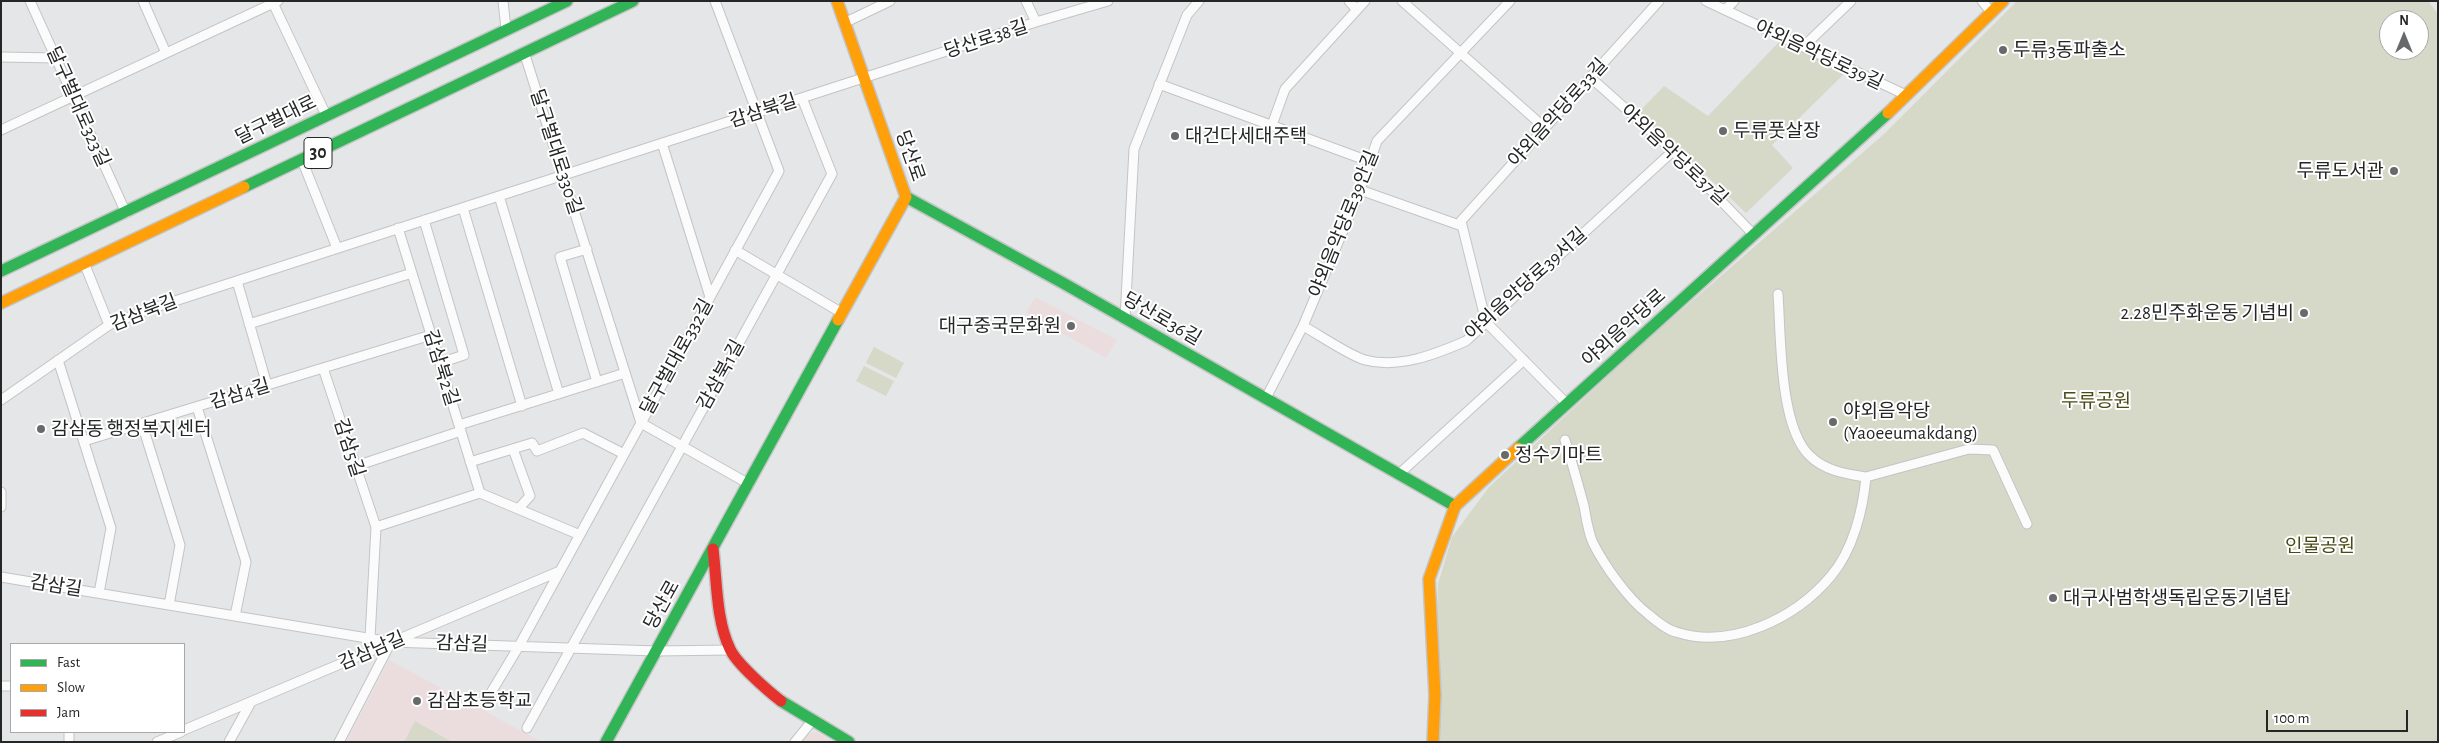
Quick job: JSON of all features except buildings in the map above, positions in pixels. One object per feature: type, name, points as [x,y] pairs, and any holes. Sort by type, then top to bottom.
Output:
[{"type":"main road","name":"달구벌대로","points":[[1,271],[567,1]]},
{"type":"main road","name":"30","points":[[1,303],[525,55],[634,1]]},
{"type":"main road","name":"당산로","points":[[606,742],[906,197],[837,1]]},
{"type":"main road","name":"야외음악당로","points":[[1433,742],[1435,695],[1430,628],[1429,579],[1455,506],[1856,144],[2003,1]]},
{"type":"main road","name":"당산로36길","points":[[906,197],[1125,318],[1455,506]]},
{"type":"main road","points":[[713,549],[722,623],[730,650],[766,690],[790,708],[849,742]]},
{"type":"street","name":"달구벌대로323길","points":[[30,1],[126,213]]},
{"type":"street","points":[[143,1],[166,53]]},
{"type":"street","points":[[503,1],[506,29]]},
{"type":"street","name":"달구벌대로332길","points":[[486,701],[560,572],[779,171],[715,1]]},
{"type":"street","points":[[844,23],[890,1]]},
{"type":"street","points":[[1026,1],[1036,22]]},
{"type":"street","name":"당산로38길","points":[[864,78],[1036,22],[1108,1]]},
{"type":"street","points":[[1125,318],[1134,149],[1186,15],[1199,1]]},
{"type":"street","points":[[1349,1],[1357,10]]},
{"type":"street","points":[[1272,125],[1285,89],[1365,1]]},
{"type":"street","points":[[1402,1],[1545,128]]},
{"type":"street","name":"야외음악당로39안길","points":[[1266,398],[1303,326],[1360,190],[1378,141],[1510,1]]},
{"type":"street","name":"야외음악당로33길","points":[[1462,226],[1461,221],[1660,1]]},
{"type":"street","name":"야외음악당로39길","points":[[1706,1],[1906,96]]},
{"type":"street","points":[[1725,10],[1734,1]]},
{"type":"street","points":[[1803,47],[1851,1]]},
{"type":"street","points":[[1982,1],[1992,12]]},
{"type":"street","points":[[1,130],[276,2],[326,115]]},
{"type":"street","name":"달구벌대로330길","points":[[525,55],[625,373]]},
{"type":"street","points":[[1,57],[56,58]]},
{"type":"street","name":"야외음악당로37길","points":[[1590,77],[1673,150],[1754,235]]},
{"type":"street","name":"감삼북길","points":[[1,400],[109,324],[398,228],[864,78]]},
{"type":"street","points":[[1159,84],[1371,162]]},
{"type":"street","name":"감삼북1길","points":[[571,648],[832,174],[802,98]]},
{"type":"street","points":[[662,143],[710,298]]},
{"type":"street","name":"야외음악당로39서길","points":[[1303,326],[1364,360],[1393,361],[1434,355],[1466,340],[1673,150]]},
{"type":"street","points":[[302,160],[337,248]]},
{"type":"street","points":[[1360,190],[1462,226],[1486,322],[1567,404]]},
{"type":"street","points":[[499,196],[559,394]]},
{"type":"street","points":[[463,208],[522,406]]},
{"type":"street","points":[[424,220],[464,355],[440,363]]},
{"type":"street","name":"감삼북2길","points":[[398,228],[480,493]]},
{"type":"street","points":[[587,250],[560,257],[597,382]]},
{"type":"street","points":[[735,250],[842,313]]},
{"type":"street","points":[[85,264],[109,324]]},
{"type":"street","points":[[249,324],[412,273]]},
{"type":"street","points":[[237,281],[267,386]]},
{"type":"street","points":[[1778,294],[1784,382],[1791,420],[1800,444],[1810,457],[1825,467],[1844,474],[1866,478],[1969,449],[1993,450],[2027,524]]},
{"type":"street","name":"감삼4길","points":[[84,441],[431,335]]},
{"type":"street","points":[[58,360],[111,528],[98,594]]},
{"type":"street","points":[[1399,474],[1524,360]]},
{"type":"street","name":"감삼5길","points":[[323,368],[376,527],[370,638]]},
{"type":"street","points":[[356,466],[522,406],[625,373],[641,423],[749,484]]},
{"type":"street","points":[[198,407],[246,562],[235,616]]},
{"type":"street","points":[[142,424],[180,545],[169,605]]},
{"type":"street","points":[[470,462],[532,443],[538,452],[583,433],[624,454]]},
{"type":"street","points":[[1566,440],[1592,542],[1623,589],[1646,614],[1675,632],[1700,637],[1732,636],[1764,626],[1795,608],[1832,575],[1852,540],[1864,504],[1866,478]]},
{"type":"street","points":[[513,449],[530,496],[518,509]]},
{"type":"street","points":[[1,492],[1,507]]},
{"type":"street","points":[[376,527],[480,493],[580,535]]},
{"type":"street","name":"감삼남길","points":[[185,730],[560,572]]},
{"type":"street","name":"감삼길","points":[[1,577],[391,642],[656,651],[730,650]]},
{"type":"street","points":[[339,742],[391,642]]},
{"type":"street","points":[[527,728],[571,648]]},
{"type":"street","points":[[229,742],[251,702]]},
{"type":"street","points":[[794,742],[812,721]]},
{"type":"street","name":"감삼남길","points":[[157,742],[177,733]]},
{"type":"shaded area","name":"대구중국문화원","points":[[1035,297],[1117,340],[1106,358],[1026,313]]},
{"type":"shaded area","name":"감삼초등학교","points":[[389,660],[542,742],[346,742]]},
{"type":"shaded area","points":[[816,732],[833,742],[800,742],[806,735]]},
{"type":"green space","name":"두류공원","points":[[2017,1],[2428,1],[2438,14],[2438,742],[1439,742],[1442,694],[1436,632],[1438,584],[1452,537],[1489,487],[1646,341],[1883,135]]},
{"type":"green space","name":"두류풋살장","points":[[1779,42],[1849,69],[1772,145],[1793,168],[1746,213],[1639,112],[1664,86],[1708,116]]},
{"type":"green space","points":[[874,347],[904,363],[896,378],[866,363]]},
{"type":"green space","points":[[864,366],[894,381],[886,396],[856,381]]},
{"type":"green space","points":[[415,721],[452,742],[404,742]]},
{"type":"traffic: fast","points":[[1,271],[567,1]]},
{"type":"traffic: fast","points":[[244,187],[633,1]]},
{"type":"traffic: fast","points":[[1518,448],[1888,113]]},
{"type":"traffic: fast","points":[[906,197],[1063,283],[1455,506]]},
{"type":"traffic: fast","points":[[606,742],[838,320]]},
{"type":"traffic: fast","points":[[781,701],[849,742]]},
{"type":"traffic: slow","points":[[837,1],[906,197],[838,320]]},
{"type":"traffic: slow","points":[[1888,113],[2003,1]]},
{"type":"traffic: slow","points":[[1,303],[244,187]]},
{"type":"traffic: slow","points":[[1433,742],[1435,695],[1429,579],[1455,506],[1518,448]]},
{"type":"traffic: jam","points":[[713,549],[718,600],[725,638],[733,655],[745,669],[781,701]]},
{"type":"place","name":"두류3동파출소","points":[[2003,50]]},
{"type":"place","name":"두류풋살장","points":[[1723,131]]},
{"type":"place","name":"대건다세대주택","points":[[1175,136]]},
{"type":"place","name":"두류도서관","points":[[2394,171]]},
{"type":"place","name":"2.28민주화운동 기념비","points":[[2304,313]]},
{"type":"place","name":"대구중국문화원","points":[[1071,326]]},
{"type":"place","name":"야외음악당 (Yaoeeumakdang)","points":[[1833,422]]},
{"type":"place","name":"감삼동 행정복지센터","points":[[41,429]]},
{"type":"place","name":"정수기마트","points":[[1505,455]]},
{"type":"place","name":"대구사범학생독립운동기념탑","points":[[2053,598]]},
{"type":"place","name":"감삼초등학교","points":[[417,701]]},
{"type":"park label","name":"인물공원","points":[[2320,546]]}]
